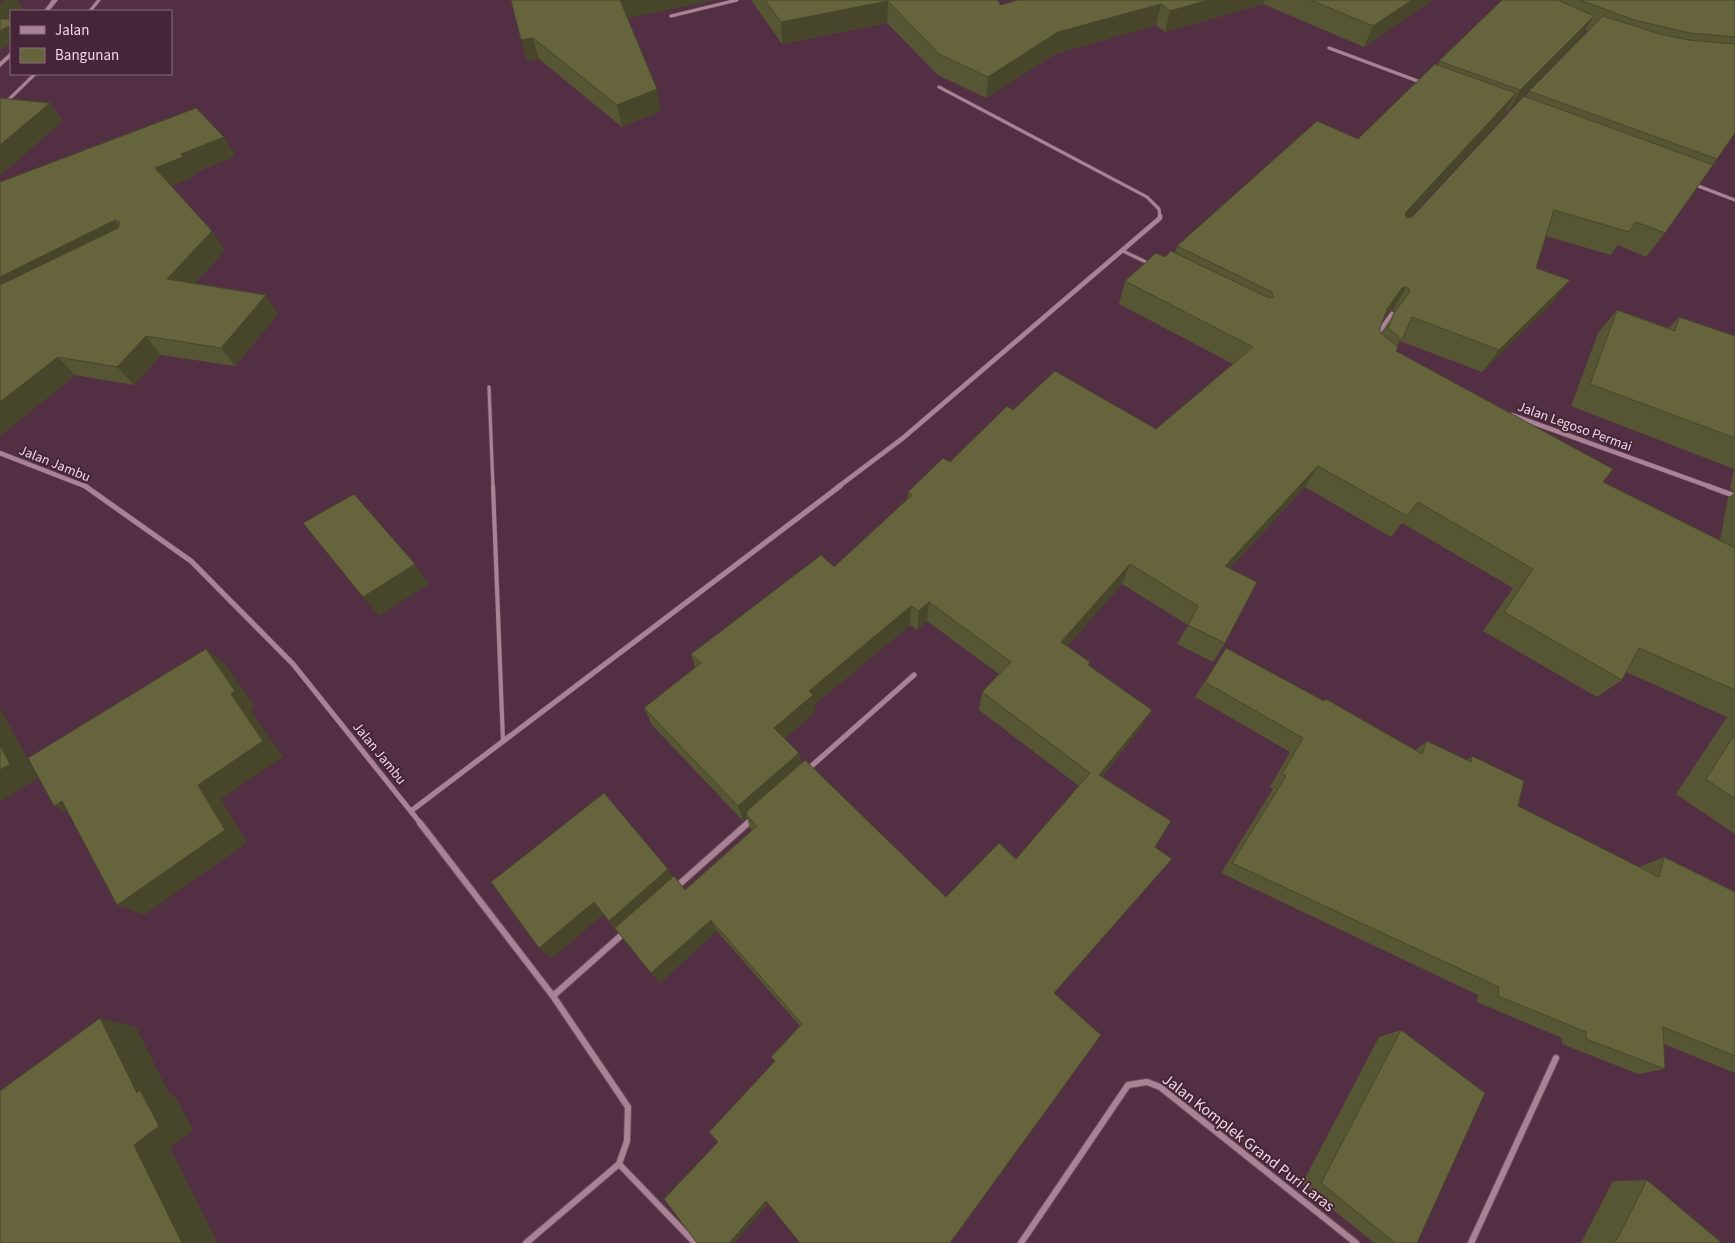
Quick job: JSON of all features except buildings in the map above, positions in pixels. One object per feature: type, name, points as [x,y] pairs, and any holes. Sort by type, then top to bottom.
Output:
[{"type":"street","points":[[47,10],[55,0]]},
{"type":"street","points":[[91,10],[99,0]]},
{"type":"street","points":[[671,16],[737,0]]},
{"type":"street","points":[[1329,48],[1428,84]]},
{"type":"street","points":[[0,65],[10,55]]},
{"type":"street","points":[[0,108],[34,75]]},
{"type":"street","points":[[411,811],[903,438],[1160,218],[1159,209],[1147,196],[939,87]]},
{"type":"street","points":[[1690,182],[1735,200]]},
{"type":"street","points":[[1374,343],[1377,334],[1392,314]]},
{"type":"street","name":"Jalan Legoso Permai","points":[[1502,412],[1735,496]]},
{"type":"street","name":"Jalan Jambu","points":[[0,453],[87,487],[191,561],[293,664],[411,811],[552,996],[628,1107],[627,1141],[620,1164]]},
{"type":"street","points":[[803,774],[914,675]]},
{"type":"street","points":[[670,892],[759,813]]},
{"type":"street","points":[[552,996],[633,925]]},
{"type":"street","points":[[1471,1243],[1556,1058]]},
{"type":"street","name":"Jalan Komplek Grand Puri Laras","points":[[1021,1243],[1128,1085],[1148,1082],[1160,1088],[1356,1243]]},
{"type":"street","points":[[526,1243],[620,1164],[696,1243]]},
{"type":"lane","points":[[1123,251],[1158,268]]},
{"type":"lane","points":[[489,387],[503,741]]}]
